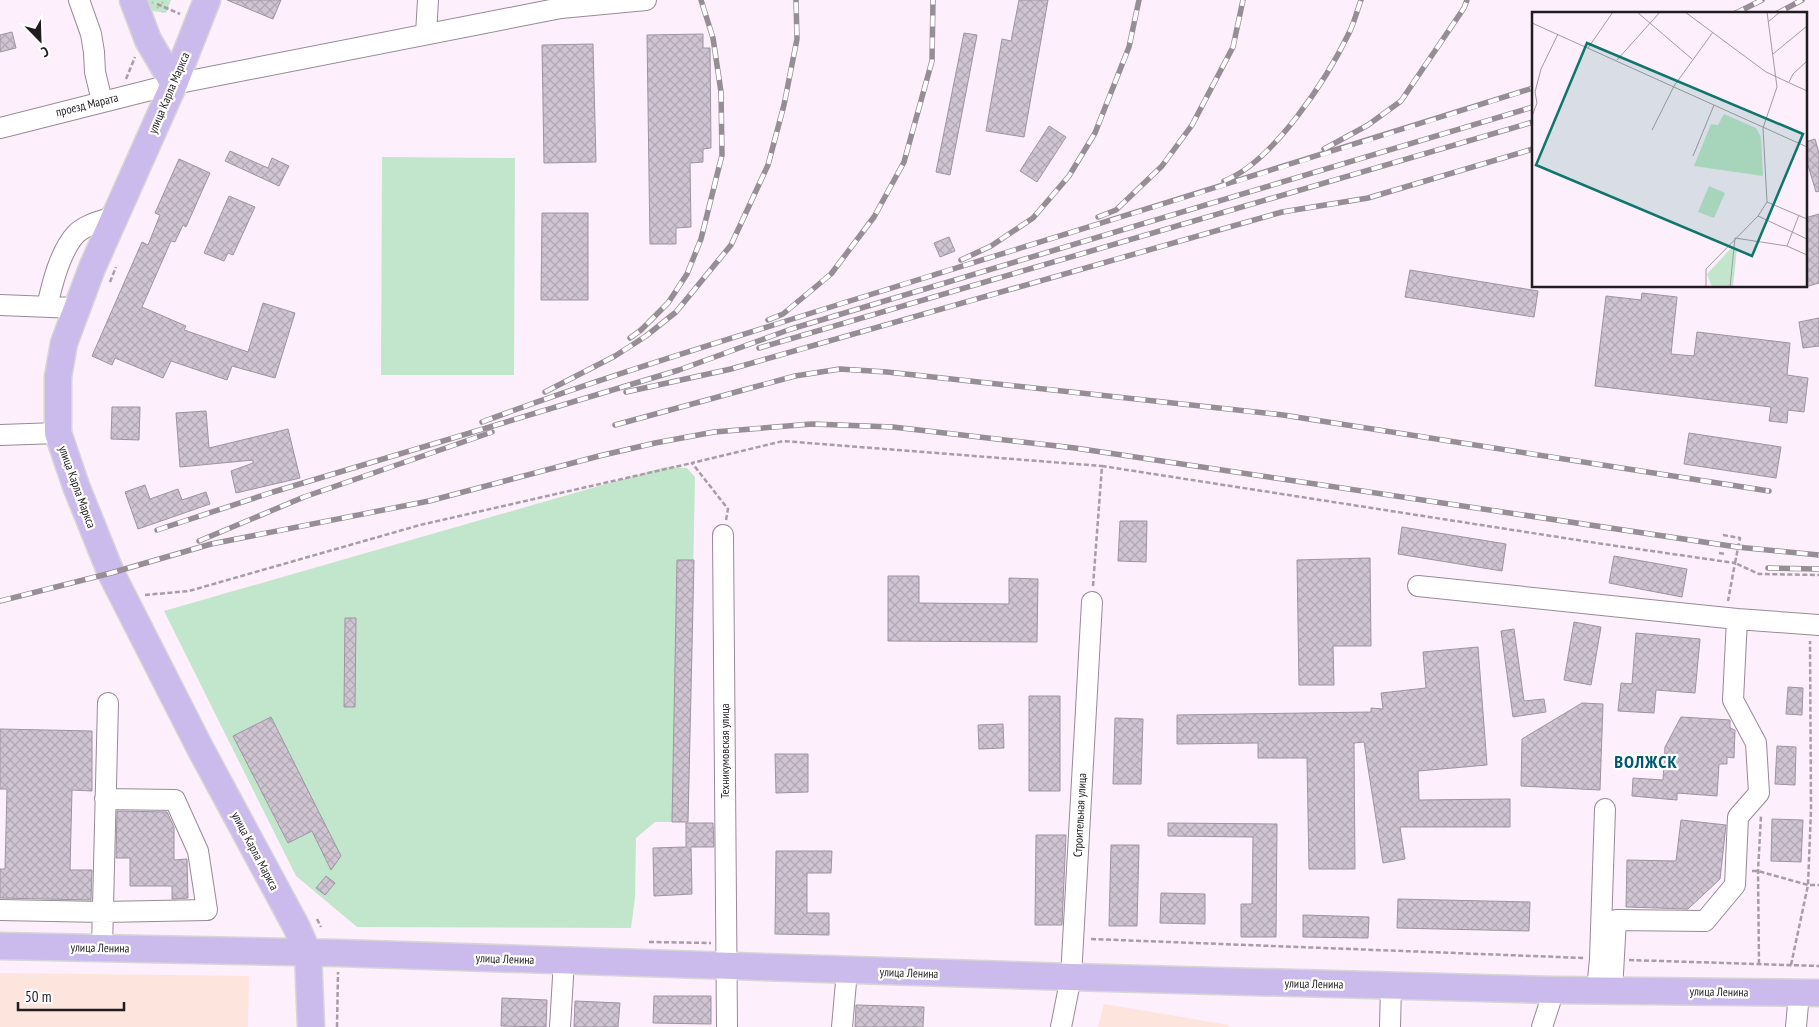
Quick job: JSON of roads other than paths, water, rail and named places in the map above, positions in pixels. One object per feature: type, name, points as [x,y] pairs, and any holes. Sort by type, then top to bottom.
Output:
[{"type":"main road","points":[[133,0],[148,40],[174,84]]},
{"type":"main road","name":"улица Карла Маркса","points":[[207,0],[174,84],[76,308],[64,343],[58,377],[58,433],[94,533],[123,596],[200,748],[297,928],[308,953]]},
{"type":"main road","points":[[148,40],[164,47],[176,47],[192,39]]},
{"type":"main road","name":"улица Ленина","points":[[0,946],[308,953],[846,971],[1391,986],[1809,993]]},
{"type":"main road","points":[[308,953],[311,1027]]},
{"type":"street","points":[[79,0],[91,34],[95,72],[102,101]]},
{"type":"street","points":[[426,34],[428,0]]},
{"type":"street","name":"проезд Марата","points":[[0,128],[174,84],[426,34],[560,8],[646,0]]},
{"type":"street","points":[[47,307],[53,282],[67,247],[77,233],[90,225],[115,216]]},
{"type":"street","points":[[0,305],[76,308]]},
{"type":"street","points":[[0,435],[58,433]]},
{"type":"street","name":"Техникумовская улица","points":[[723,537],[727,1027]]},
{"type":"street","points":[[1418,586],[1731,618],[1815,631]]},
{"type":"street","name":"Строительная улица","points":[[1061,1027],[1071,977],[1092,602]]},
{"type":"street","points":[[1607,959],[1616,920],[1705,921],[1735,885],[1738,817],[1759,793],[1756,743],[1734,700],[1731,618]]},
{"type":"street","points":[[102,948],[108,703]]},
{"type":"street","points":[[0,910],[103,912],[207,910],[198,851],[175,800],[106,799]]},
{"type":"street","points":[[1604,991],[1607,959],[1605,809]]},
{"type":"street","points":[[560,1027],[564,961]]},
{"type":"street","points":[[842,1027],[846,971]]},
{"type":"street","points":[[1390,1027],[1391,986]]},
{"type":"street","points":[[1542,1027],[1554,990]]},
{"type":"street","points":[[1796,1027],[1809,993]]},
{"type":"railway","points":[[630,338],[641,330],[668,303],[687,274],[701,239],[722,155],[721,92],[713,38],[701,0]]},
{"type":"railway","points":[[545,392],[615,356],[646,336],[676,312],[731,245],[768,165],[784,105],[797,39],[796,0]]},
{"type":"railway","points":[[768,320],[783,314],[831,274],[874,217],[904,162],[932,61],[933,0]]},
{"type":"railway","points":[[961,260],[991,246],[1033,218],[1069,176],[1095,133],[1129,47],[1139,0]]},
{"type":"railway","points":[[1098,217],[1116,210],[1162,166],[1192,125],[1233,47],[1243,0]]},
{"type":"railway","points":[[1224,181],[1243,171],[1261,156],[1297,117],[1339,52],[1351,29],[1361,0]]},
{"type":"railway","points":[[1324,149],[1368,125],[1401,101],[1464,8],[1467,0]]},
{"type":"railway","points":[[1738,12],[1762,0]]},
{"type":"railway","points":[[1780,12],[1802,0]]},
{"type":"railway","points":[[482,422],[615,375],[705,346],[1532,88]]},
{"type":"railway","points":[[157,530],[273,492],[679,370],[791,329],[1532,107]]},
{"type":"railway","points":[[759,348],[1532,122]]},
{"type":"railway","points":[[626,392],[731,369],[1282,212],[1368,198],[1532,149]]},
{"type":"railway","points":[[615,425],[795,376],[840,369],[887,372],[1283,415],[1769,491]]},
{"type":"railway","points":[[0,601],[111,573],[211,544],[429,501],[655,443],[714,432],[812,424],[893,427],[1075,448],[1737,547],[1819,555]]},
{"type":"railway","points":[[199,541],[304,497],[492,432]]},
{"type":"railway","points":[[1768,568],[1819,569]]},
{"type":"district","name":"ВОЛЖСК","points":[[1646,762]]}]
